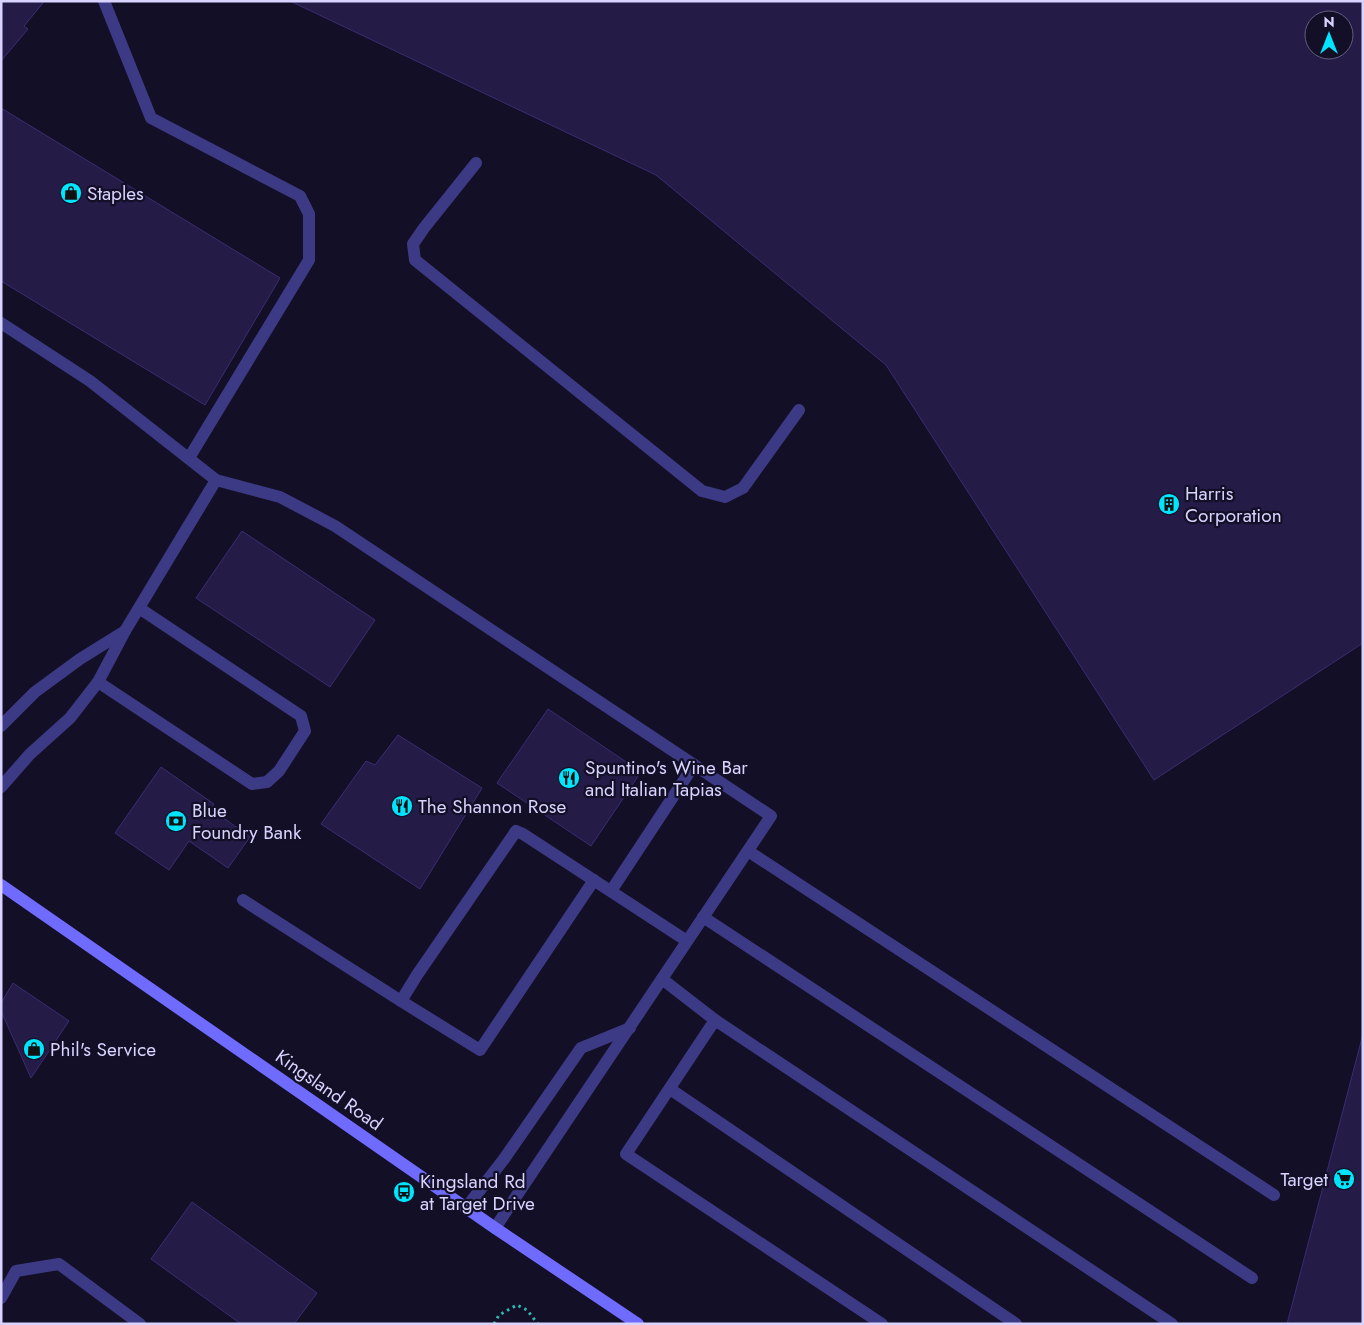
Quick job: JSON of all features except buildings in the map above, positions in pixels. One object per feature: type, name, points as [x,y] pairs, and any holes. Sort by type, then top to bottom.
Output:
[{"type":"street","points":[[104,1],[151,118],[300,196],[309,214],[309,260],[189,458]]},
{"type":"street","points":[[476,163],[413,244],[415,260],[702,491],[726,498],[743,488],[799,410]]},
{"type":"street","points":[[1,323],[90,381],[216,480],[280,496],[335,526],[771,816],[495,1228]]},
{"type":"street","points":[[1,787],[30,754],[70,718],[98,682],[125,631],[216,480]]},
{"type":"street","points":[[98,682],[252,784],[267,782],[279,771],[305,731],[301,716],[139,608]]},
{"type":"street","points":[[1,726],[35,692],[80,659],[125,631]]},
{"type":"street","points":[[611,891],[694,766]]},
{"type":"street","points":[[401,1001],[516,831],[687,941]]},
{"type":"street","points":[[748,851],[1274,1195]]},
{"type":"street","points":[[243,900],[480,1050],[594,880]]},
{"type":"street","name":"Kingsland Road","points":[[1,884],[466,1208],[638,1324]]},
{"type":"street","points":[[703,917],[1252,1278]]},
{"type":"street","points":[[662,979],[715,1020],[1172,1324]]},
{"type":"street","points":[[715,1020],[626,1154],[882,1324]]},
{"type":"street","points":[[466,1208],[504,1159],[581,1048],[630,1028]]},
{"type":"street","points":[[670,1089],[1016,1324]]},
{"type":"street","points":[[1,1298],[16,1272],[59,1264],[140,1324]]},
{"type":"path","points":[[494,1324],[499,1314],[517,1305],[527,1310],[538,1324]]},
{"type":"place","name":"Staples","points":[[71,193]]},
{"type":"place","name":"Harris Corporation","points":[[1169,504]]},
{"type":"place","name":"Spuntino's Wine Bar and Italian Tapias","points":[[569,778]]},
{"type":"place","name":"The Shannon Rose","points":[[402,806]]},
{"type":"place","name":"Blue Foundry Bank","points":[[176,821]]},
{"type":"place","name":"Phil's Service","points":[[34,1049]]},
{"type":"place","name":"Target","points":[[1344,1179]]},
{"type":"place","name":"Kingsland Rd at Target Drive","points":[[404,1192]]}]
